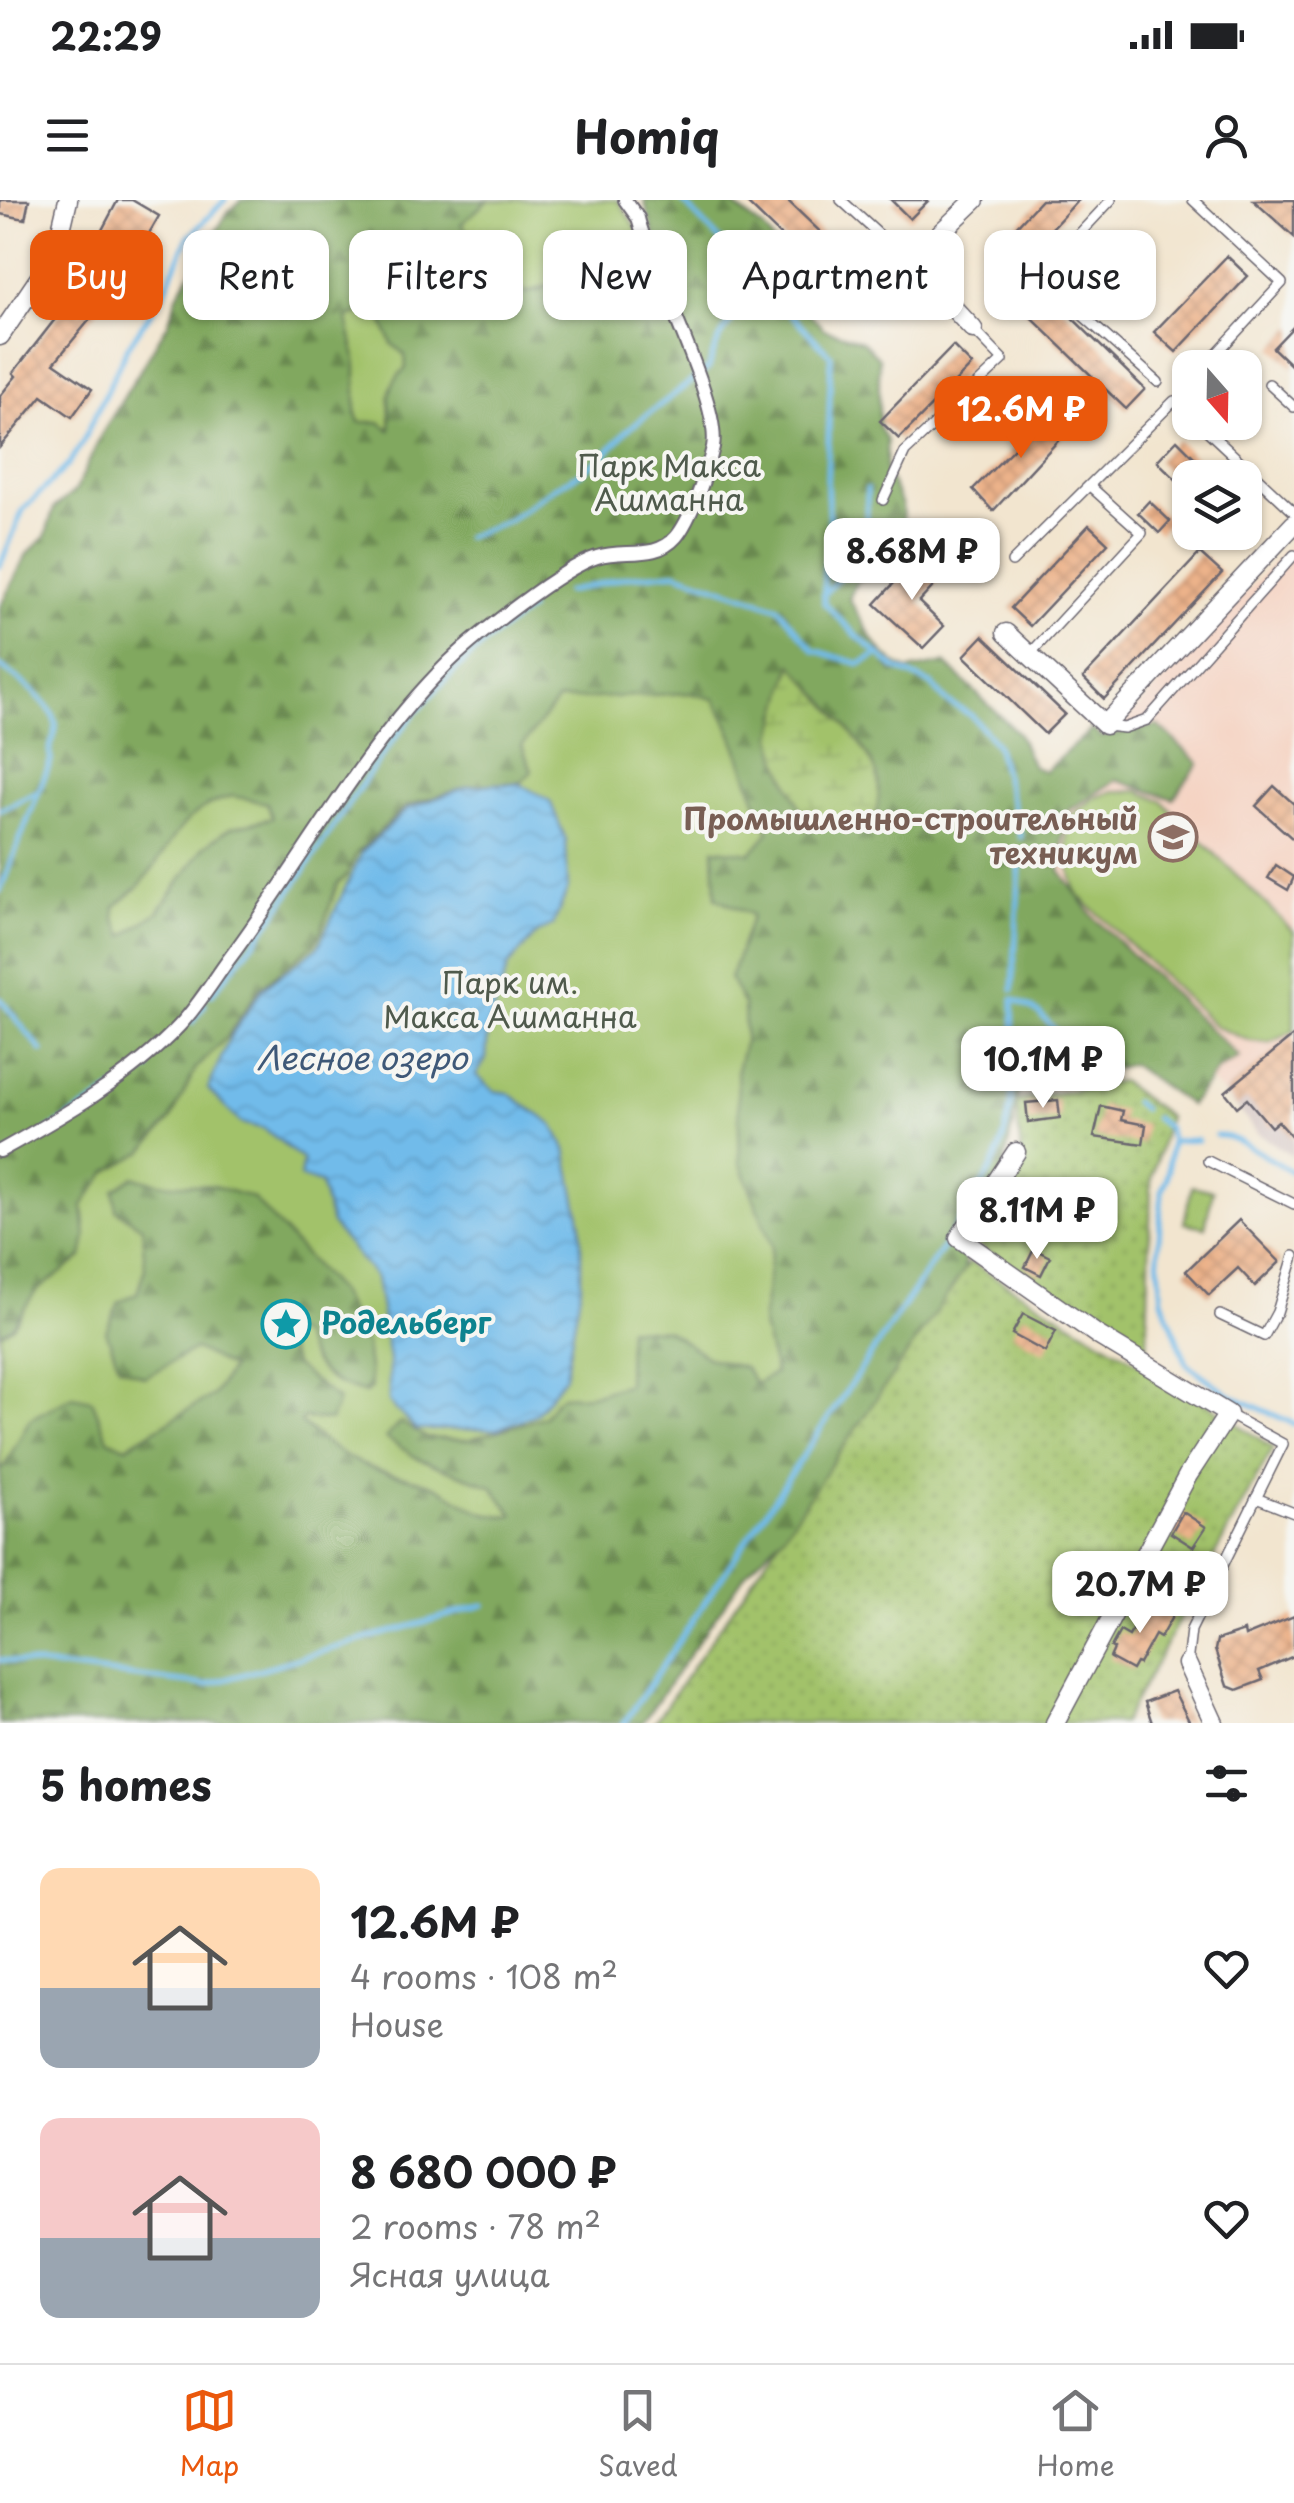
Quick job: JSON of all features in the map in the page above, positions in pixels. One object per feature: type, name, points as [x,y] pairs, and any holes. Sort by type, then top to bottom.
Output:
[{"type":"street","points":[[0,336],[55,255],[68,200]]},
{"type":"street","points":[[0,1150],[128,1074],[181,1024],[264,913],[382,735],[452,659],[493,625],[596,557],[654,552],[675,538],[714,443],[706,398],[638,218],[626,200]]},
{"type":"street","points":[[944,230],[975,200]]},
{"type":"street","points":[[964,319],[974,329]]},
{"type":"street","points":[[1006,633],[1105,725],[1294,524]]},
{"type":"street","points":[[1016,1152],[959,1238],[1099,1336],[1228,1414],[1188,1475],[1054,1723]]},
{"type":"street","points":[[1187,1664],[1214,1723]]},
{"type":"lane","points":[[840,200],[874,230]]},
{"type":"lane","points":[[1111,200],[1039,276],[1158,382]]},
{"type":"lane","points":[[1193,200],[1282,282],[1220,350]]},
{"type":"lane","points":[[883,500],[905,452],[1003,360],[974,329]]},
{"type":"lane","points":[[1269,384],[1294,406]]},
{"type":"lane","points":[[1012,562],[1172,402]]},
{"type":"lane","points":[[1217,440],[1294,512]]},
{"type":"lane","points":[[1029,655],[1142,533],[1090,487]]},
{"type":"lane","points":[[1105,725],[1124,728],[1146,720],[1294,555]]},
{"type":"lane","points":[[1208,1161],[1294,1204]]},
{"type":"lane","points":[[1220,1315],[1264,1336],[1278,1312],[1294,1256]]},
{"type":"lane","points":[[1187,1664],[1191,1630],[1283,1444],[1228,1414]]},
{"type":"lane","points":[[1256,1498],[1294,1513]]},
{"type":"shaded area","name":"Промышленно-строительный техникум","points":[[1294,540],[1294,1035],[1223,1093],[1195,1067],[1053,875],[1053,799]]},
{"type":"shaded area","points":[[1294,1035],[1294,1157],[1258,1133],[1223,1093]]},
{"type":"green space","name":"Парк Макса Ашманна","points":[[242,200],[488,200],[461,224],[467,230],[349,230],[347,319],[356,358],[356,414],[359,422],[380,422],[390,430],[390,390],[406,368],[405,355],[392,344],[382,320],[523,320],[523,290],[526,293],[543,287],[543,320],[687,320],[687,230],[653,230],[644,200],[727,200],[765,230],[707,230],[707,320],[815,320],[824,329],[862,341],[879,358],[879,426],[887,441],[886,472],[902,505],[904,531],[872,572],[860,574],[849,599],[893,673],[945,663],[1018,733],[1033,767],[1045,771],[1092,729],[1101,737],[1158,725],[1199,763],[1173,799],[1116,780],[1065,813],[1060,871],[1094,918],[1239,1057],[1217,1070],[1190,1105],[1131,1064],[1062,1083],[1021,1078],[1003,1172],[966,1231],[963,1294],[832,1485],[745,1574],[642,1723],[0,1723],[0,1467],[4,1467],[30,1419],[73,1396],[92,1400],[108,1439],[126,1447],[214,1394],[231,1368],[195,1349],[145,1377],[119,1366],[106,1331],[119,1302],[137,1293],[145,1269],[142,1227],[116,1210],[114,1190],[133,1177],[159,1183],[214,1186],[253,1198],[339,1292],[366,1343],[371,1387],[366,1393],[331,1380],[317,1367],[300,1334],[291,1332],[284,1342],[295,1366],[338,1400],[330,1421],[303,1418],[300,1422],[358,1462],[419,1480],[491,1515],[513,1515],[492,1486],[420,1460],[386,1438],[400,1422],[427,1438],[467,1440],[544,1417],[556,1400],[565,1395],[584,1396],[627,1385],[628,1328],[667,1330],[709,1358],[745,1368],[755,1384],[775,1373],[762,1322],[772,1246],[740,1162],[737,1070],[745,1040],[744,1005],[730,979],[752,915],[716,898],[714,849],[751,853],[769,832],[714,699],[690,693],[558,700],[522,746],[532,771],[522,782],[471,786],[406,806],[356,854],[346,877],[337,884],[314,944],[259,989],[227,1037],[196,1068],[171,1119],[143,1152],[107,1172],[83,1205],[86,1237],[82,1257],[35,1292],[13,1326],[0,1334],[0,607],[27,554],[45,537],[54,508],[76,490],[100,437],[168,324],[183,285],[183,320],[329,320],[329,230],[217,230],[228,212]],"holes":[[[232,796],[267,803],[272,818],[230,828],[204,847],[158,912],[124,936],[115,918],[115,907],[144,880],[188,819]]]},
{"type":"green space","points":[[488,200],[618,200],[637,230],[543,230],[543,287],[526,293],[523,230],[467,230],[461,224]]},
{"type":"green space","name":"Парк Макса Ашманна","points":[[249,207],[315,230],[230,230]]},
{"type":"green space","name":"Парк Макса Ашманна","points":[[329,235],[349,242],[349,320],[523,320],[523,294],[543,299],[543,320],[643,320],[844,363],[870,349],[891,542],[875,576],[852,582],[843,602],[894,663],[952,692],[1014,1125],[966,1231],[963,1294],[832,1485],[745,1574],[687,1653],[0,1723],[0,607],[27,554],[74,537],[100,437],[168,324],[183,287],[183,320],[329,320]]},
{"type":"green space","points":[[792,664],[853,734],[872,763],[878,798],[874,821],[867,825],[840,827],[804,817],[779,762],[773,736]]},
{"type":"green space","points":[[1113,791],[1139,791],[1162,801],[1294,932],[1294,1031],[1269,1043],[1250,1041],[1216,1027],[1077,894],[1068,855],[1070,816],[1094,798]]},
{"type":"green space","points":[[1121,1081],[1168,1117],[1151,1181],[1147,1347],[1052,1297],[970,1240],[1022,1164],[1016,1101]]},
{"type":"green space","points":[[1192,1186],[1213,1191],[1205,1227],[1184,1223]]},
{"type":"green space","points":[[970,1262],[1211,1406],[1273,1448],[1123,1723],[654,1723]]},
{"type":"water","name":"Лесное озеро","points":[[520,784],[550,801],[566,840],[568,888],[553,925],[536,934],[508,966],[488,1028],[486,1059],[476,1075],[494,1091],[508,1093],[553,1125],[566,1149],[581,1225],[581,1286],[565,1376],[536,1414],[498,1429],[416,1430],[389,1402],[389,1359],[376,1278],[331,1224],[320,1183],[300,1177],[303,1160],[265,1129],[241,1123],[208,1089],[230,1037],[263,988],[318,947],[362,852],[407,809],[467,787]]},
{"type":"building","points":[[0,200],[29,200],[25,219],[0,214]]},
{"type":"building","points":[[118,200],[132,200],[159,216],[151,230],[102,230]]},
{"type":"building","points":[[744,200],[787,200],[818,230],[775,230]]},
{"type":"building","points":[[891,200],[929,200],[910,219]]},
{"type":"building","points":[[1041,200],[1078,200],[1050,230],[1013,230]]},
{"type":"building","points":[[1253,200],[1294,200],[1294,237]]},
{"type":"building","points":[[1227,256],[1248,276],[1178,350],[1154,332]]},
{"type":"building","points":[[54,320],[89,320],[54,363],[92,389],[72,417],[42,396],[0,447],[0,396],[16,376],[13,373]]},
{"type":"building","points":[[1034,320],[1074,320],[1145,389],[1126,409]]},
{"type":"building","points":[[1294,326],[1294,368],[1273,348]]},
{"type":"building","points":[[953,346],[972,365],[899,439],[880,421]]},
{"type":"building","points":[[1052,410],[1069,429],[993,511],[973,489]]},
{"type":"building","points":[[1177,440],[1197,460],[1172,460],[1172,476],[1157,461]]},
{"type":"building","points":[[1149,501],[1170,521],[1159,533],[1138,513]]},
{"type":"building","points":[[1089,525],[1108,543],[1030,626],[1011,608]]},
{"type":"building","points":[[1200,553],[1222,573],[1104,699],[1083,678]]},
{"type":"building","points":[[918,557],[941,578],[919,602],[944,626],[923,648],[875,604]]},
{"type":"building","points":[[983,636],[1065,714],[1045,734],[964,656]]},
{"type":"building","points":[[1274,786],[1294,804],[1294,840],[1256,806]]},
{"type":"building","points":[[1276,865],[1294,877],[1288,890],[1268,878]]},
{"type":"building","points":[[1294,1035],[1294,1139],[1278,1121],[1271,1127],[1247,1099],[1237,1107],[1225,1092]]},
{"type":"building","points":[[1058,1100],[1060,1118],[1028,1122],[1026,1103]]},
{"type":"building","points":[[1101,1106],[1123,1111],[1121,1120],[1146,1125],[1143,1144],[1094,1137]]},
{"type":"building","points":[[1239,1220],[1280,1262],[1255,1286],[1238,1268],[1209,1295],[1186,1271]]},
{"type":"building","points":[[1034,1249],[1050,1257],[1041,1275],[1025,1267]]},
{"type":"building","points":[[1023,1314],[1056,1331],[1045,1352],[1012,1334]]},
{"type":"building","points":[[1183,1512],[1206,1527],[1193,1547],[1171,1533]]},
{"type":"building","points":[[1148,1602],[1173,1615],[1160,1638],[1155,1635],[1132,1670],[1110,1658],[1114,1649],[1111,1647],[1120,1631],[1129,1636]]},
{"type":"building","points":[[1294,1616],[1294,1656],[1259,1671],[1263,1680],[1237,1690],[1227,1686],[1215,1650],[1217,1640],[1244,1631],[1245,1636]]},
{"type":"building","points":[[1174,1691],[1190,1723],[1152,1723],[1145,1702]]},
{"type":"waterway","points":[[0,566],[23,510],[68,465],[82,443],[127,348],[164,293],[187,239],[225,200]]},
{"type":"waterway","points":[[681,200],[831,356],[827,485],[830,538],[824,603],[895,668],[931,684],[946,701],[971,715],[996,744],[1021,837]]},
{"type":"waterway","points":[[466,537],[509,520],[604,456],[627,430],[709,368],[732,320]]},
{"type":"waterway","points":[[823,595],[860,548],[866,524],[867,489]]},
{"type":"waterway","points":[[567,592],[625,577],[675,572],[778,607],[814,650],[860,664],[879,654]]},
{"type":"waterway","points":[[211,995],[273,917],[415,713],[486,642],[529,610]]},
{"type":"waterway","points":[[0,666],[43,701],[56,727],[51,760],[0,891]]},
{"type":"waterway","points":[[0,810],[38,792]]},
{"type":"waterway","points":[[1013,990],[1020,860]]},
{"type":"waterway","points":[[0,999],[42,1051]]},
{"type":"waterway","points":[[1013,999],[1038,1012],[1099,1076]]},
{"type":"waterway","points":[[624,1723],[961,1220],[989,1172],[1011,1105],[1013,1000]]},
{"type":"waterway","points":[[192,1022],[205,1004]]},
{"type":"waterway","points":[[48,1131],[149,1068]]},
{"type":"waterway","points":[[1134,1102],[1143,1109]]},
{"type":"waterway","points":[[1155,1118],[1168,1128],[1171,1141],[1162,1190],[1158,1256],[1162,1299],[1187,1364],[1228,1394],[1294,1424]]},
{"type":"waterway","points":[[1216,1135],[1245,1144],[1294,1173]]},
{"type":"waterway","points":[[0,1160],[34,1140]]},
{"type":"waterway","points":[[1171,1141],[1197,1140]]},
{"type":"waterway","points":[[0,1660],[206,1685],[484,1605]]},
{"type":"place","name":"Промышленно-строительный техникум","points":[[1173,837]]},
{"type":"place","name":"Родельберг","points":[[286,1324]]},
{"type":"park label","name":"Парк им. Макса Ашманна","points":[[510,1001]]}]
